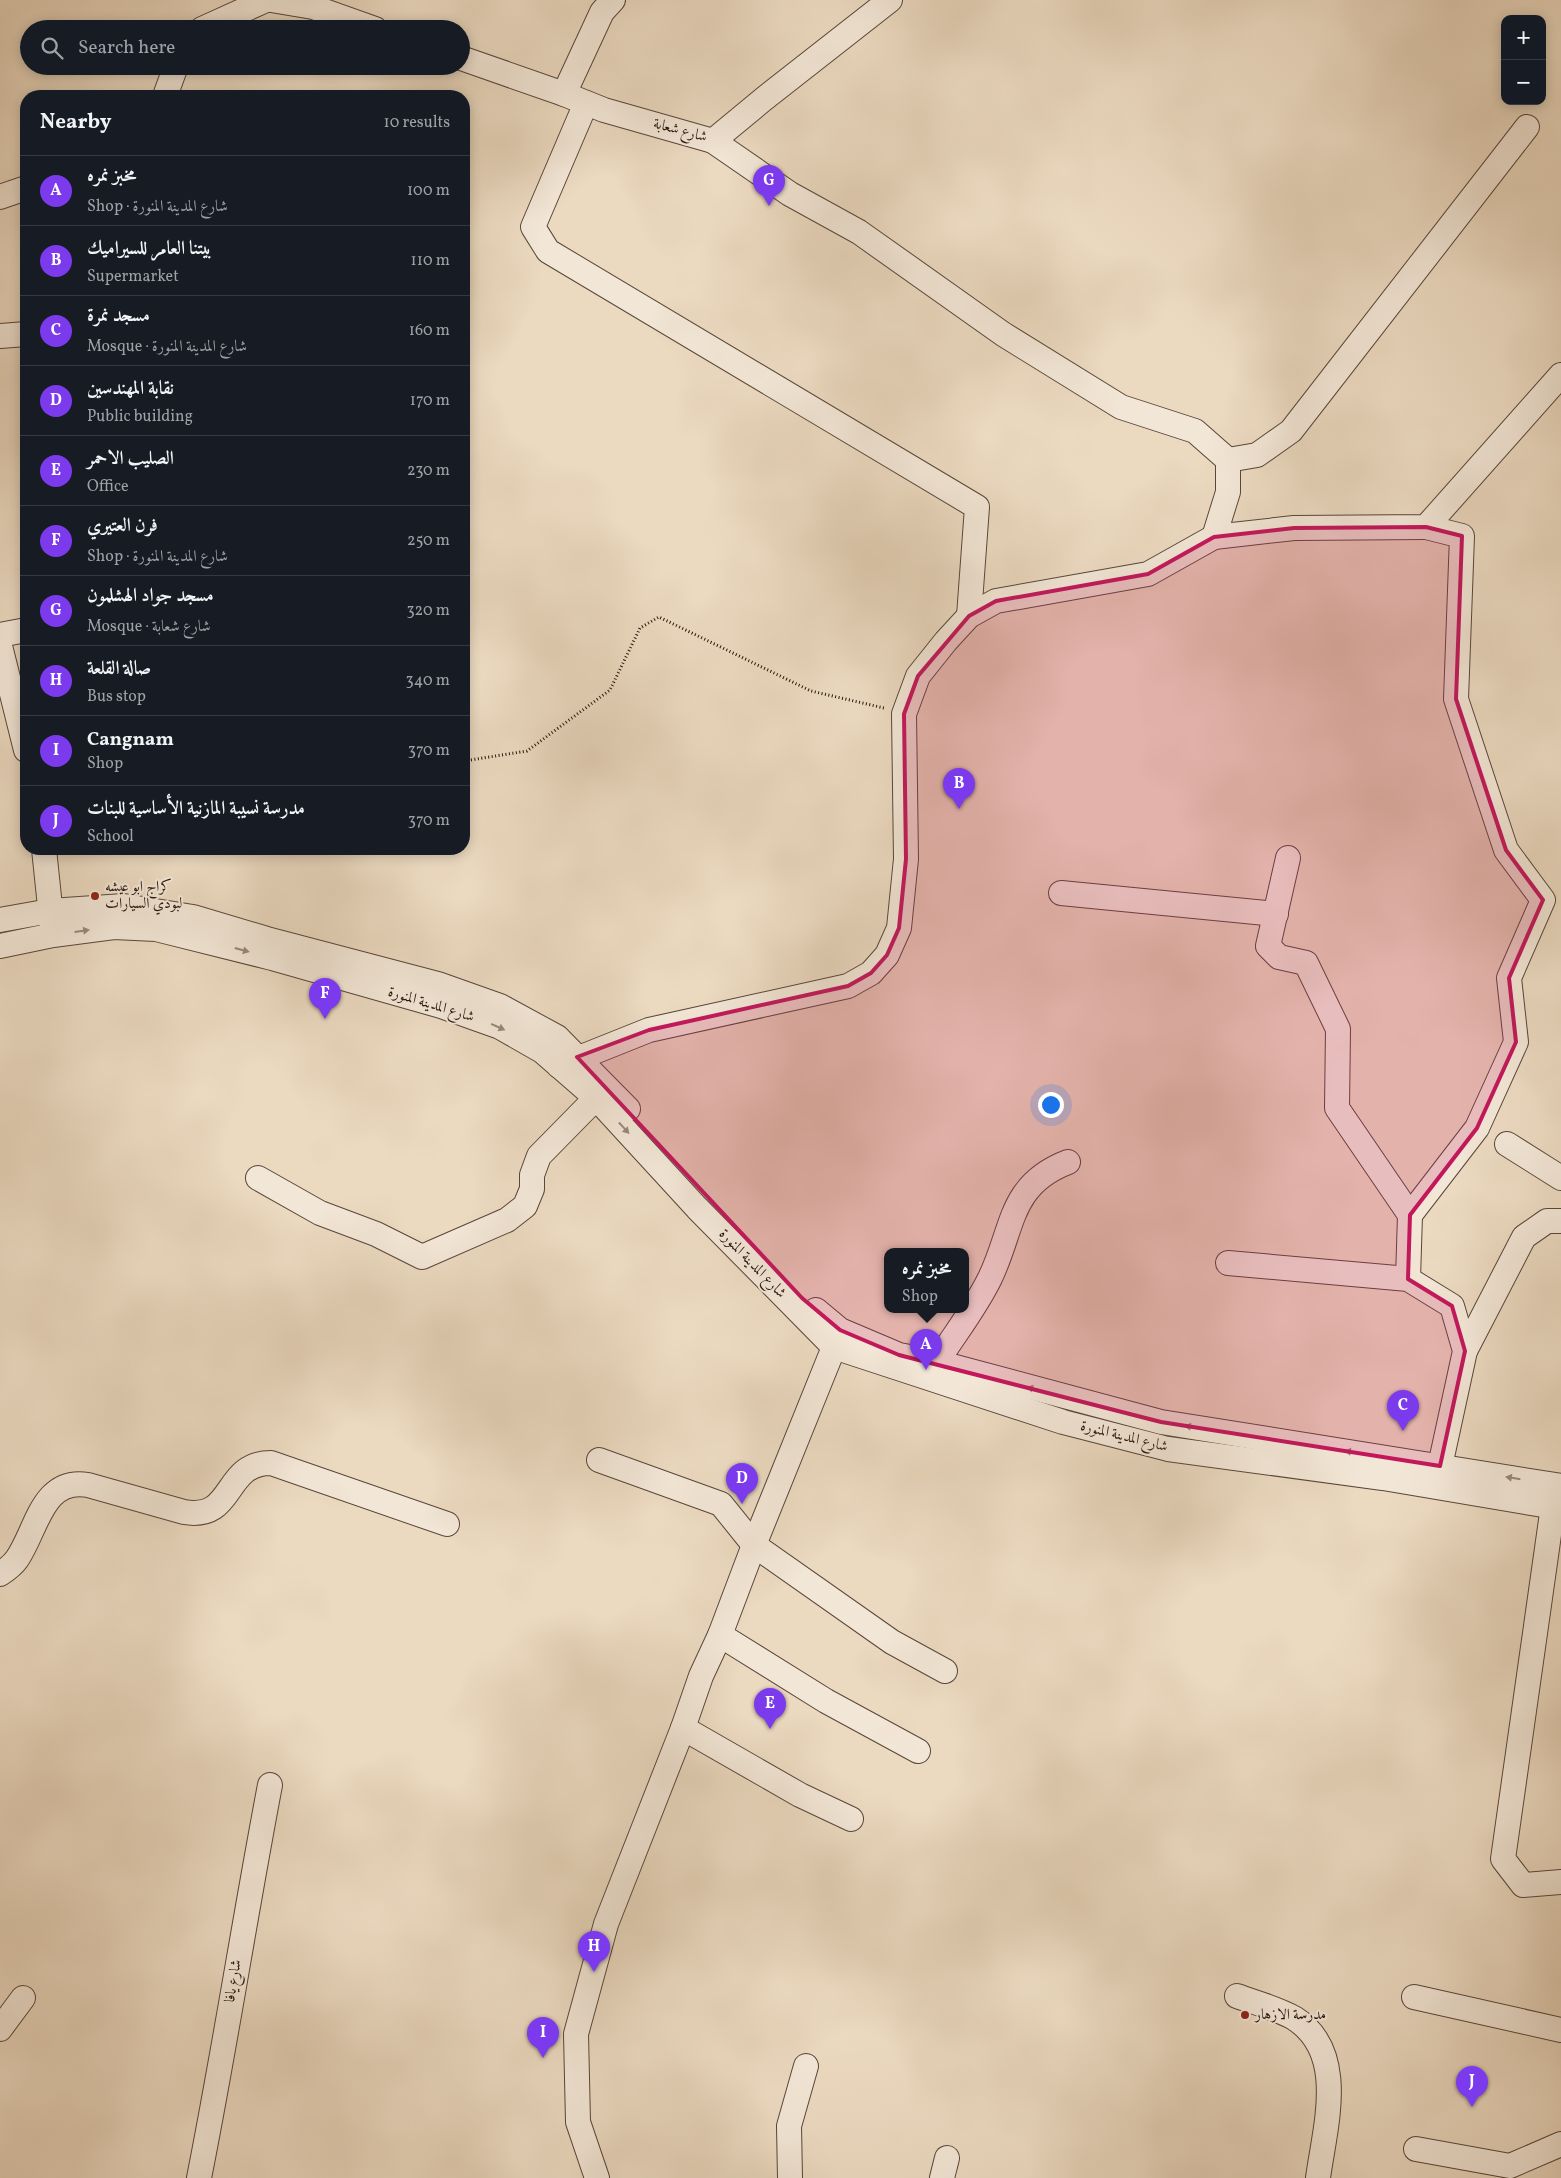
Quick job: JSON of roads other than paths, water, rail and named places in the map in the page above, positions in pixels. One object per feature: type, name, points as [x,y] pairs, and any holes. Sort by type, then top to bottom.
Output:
[{"type":"street","points":[[214,20],[232,7],[266,0]]},
{"type":"street","points":[[271,0],[313,8],[348,20]]},
{"type":"street","points":[[613,0],[602,12],[533,227],[548,251],[977,507],[969,616]]},
{"type":"street","name":"شارع شعابة","points":[[470,61],[604,110],[713,141],[764,98],[890,0]]},
{"type":"street","points":[[167,90],[173,75]]},
{"type":"street","points":[[1228,460],[1257,455],[1291,431],[1528,127]]},
{"type":"street","points":[[713,141],[790,194],[859,232],[1003,334],[1121,407],[1195,431],[1228,460],[1228,492],[1214,537]]},
{"type":"street","points":[[0,198],[20,190]]},
{"type":"street","points":[[0,336],[20,334]]},
{"type":"street","points":[[1426,527],[1561,375]]},
{"type":"street","points":[[568,1061],[649,1030],[848,986],[871,973],[887,955],[899,928],[906,860],[904,714],[918,676],[969,616],[996,601],[1148,574],[1214,537],[1294,528],[1426,527],[1462,536],[1456,699],[1506,850],[1542,900],[1509,978],[1516,1042],[1477,1128],[1410,1215],[1408,1279]]},
{"type":"street","points":[[0,635],[20,631]]},
{"type":"street","points":[[0,646],[20,726]]},
{"type":"street","points":[[45,855],[53,935]]},
{"type":"street","points":[[1288,858],[1268,946],[1279,957],[1306,963],[1338,1029],[1337,1108],[1410,1215]]},
{"type":"street","points":[[1061,893],[1276,914]]},
{"type":"street","name":"شارع المدينة المنورة","points":[[0,920],[50,911],[124,906],[193,917],[267,939],[438,984],[500,1006],[557,1037],[568,1061],[596,1098],[697,1208],[834,1347],[1063,1422],[1168,1449],[1383,1478],[1558,1497]]},
{"type":"street","name":"شارع المدينة المنورة","points":[[0,946],[53,935],[114,927],[156,929],[441,1006],[500,1027],[542,1051],[568,1061],[601,1079],[802,1298],[840,1330],[899,1355],[937,1362],[1161,1422],[1440,1466],[1558,1497]]},
{"type":"street","points":[[258,1178],[320,1213],[376,1234],[422,1257],[508,1220],[525,1206],[532,1190],[532,1175],[539,1156],[596,1098]]},
{"type":"street","points":[[1507,1144],[1561,1178]]},
{"type":"street","points":[[969,1311],[990,1278],[1021,1196],[1048,1170],[1068,1162]]},
{"type":"street","points":[[1440,1466],[1465,1351],[1524,1237],[1547,1221],[1561,1221]]},
{"type":"street","points":[[1228,1263],[1408,1279],[1452,1306],[1465,1351]]},
{"type":"street","points":[[937,1362],[968,1313]]},
{"type":"street","points":[[597,2178],[578,2122],[576,2034],[606,1924],[683,1728],[701,1676],[720,1635],[754,1545],[834,1347]]},
{"type":"street","points":[[599,1460],[721,1504],[754,1545],[892,1642],[945,1672]]},
{"type":"street","points":[[0,1574],[16,1561],[47,1500],[62,1487],[75,1484],[88,1485],[184,1512],[198,1513],[211,1509],[222,1502],[235,1480],[245,1470],[257,1465],[271,1463],[447,1524]]},
{"type":"street","points":[[1558,1497],[1503,1859],[1523,1885],[1561,1882]]},
{"type":"street","points":[[720,1635],[826,1701],[918,1751]]},
{"type":"street","points":[[683,1728],[800,1796],[851,1819]]},
{"type":"street","name":"شارع يافا","points":[[200,2178],[218,2084],[244,1918],[270,1785]]},
{"type":"street","points":[[1237,1996],[1284,2013],[1296,2020],[1311,2034],[1322,2050],[1326,2063],[1329,2088],[1318,2178]]},
{"type":"street","points":[[1414,1997],[1561,2030]]},
{"type":"street","points":[[0,2029],[23,1998]]},
{"type":"street","points":[[790,2178],[789,2126],[806,2066]]},
{"type":"street","points":[[1416,2149],[1510,2166],[1561,2144]]},
{"type":"place","name":"مسجد جواد الهشلمون","points":[[769,206]]},
{"type":"place","name":"بيتنا العامر للسيراميك","points":[[959,809]]},
{"type":"place","name":"كراج ابو عيشه لبودي السيارات","points":[[95,896]]},
{"type":"place","name":"فرن العتيري","points":[[325,1019]]},
{"type":"place","name":"مخبز نمره","points":[[926,1370]]},
{"type":"place","name":"مسجد نمرة","points":[[1403,1431]]},
{"type":"place","name":"نقابة المهندسين","points":[[742,1504]]},
{"type":"place","name":"الصليب الاحمر","points":[[770,1729]]},
{"type":"place","name":"صالة القلعة","points":[[594,1972]]},
{"type":"place","name":"مدرسة الازهار","points":[[1245,2015]]},
{"type":"place","name":"Cangnam","points":[[543,2058]]},
{"type":"place","name":"مدرسة نسيبة المازنية الأساسية للبنات","points":[[1472,2107]]}]
